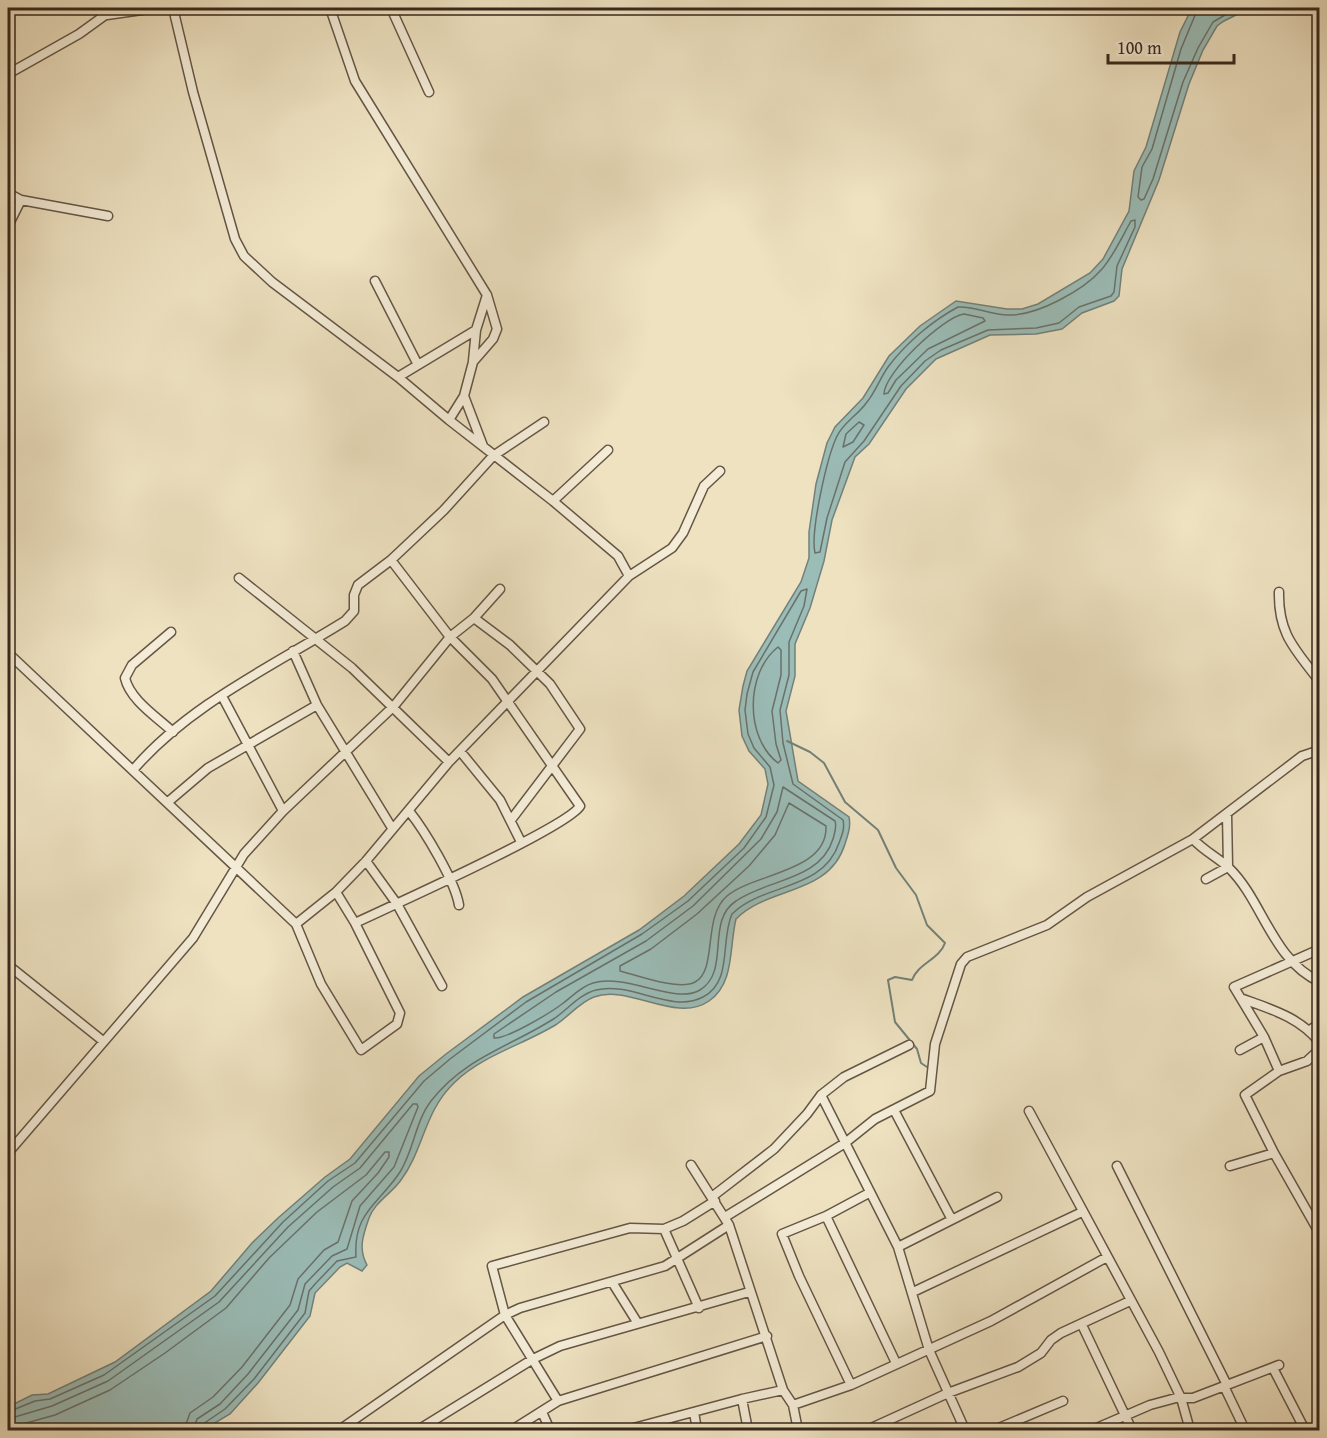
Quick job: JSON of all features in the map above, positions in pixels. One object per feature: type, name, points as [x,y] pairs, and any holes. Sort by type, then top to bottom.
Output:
[{"type":"street","points":[[8,74],[79,34],[115,8]]},
{"type":"street","points":[[106,15],[156,8]]},
{"type":"street","points":[[173,8],[193,92],[235,239],[244,256],[272,282],[398,377],[493,456],[553,501],[618,556],[629,576]]},
{"type":"street","points":[[330,8],[355,81],[487,295],[497,329],[493,339],[473,362]]},
{"type":"street","points":[[391,8],[429,92]]},
{"type":"street","points":[[8,193],[21,200],[108,216]]},
{"type":"street","points":[[8,226],[21,200]]},
{"type":"street","points":[[375,281],[418,365]]},
{"type":"street","points":[[449,420],[464,396],[473,362],[476,330],[487,295]]},
{"type":"street","points":[[398,377],[476,330]]},
{"type":"street","points":[[464,396],[484,448]]},
{"type":"street","points":[[134,769],[173,732],[222,696],[293,651],[315,640],[351,615],[358,585],[391,560],[444,510],[493,456],[544,422]]},
{"type":"street","points":[[553,501],[608,450]]},
{"type":"street","points":[[297,924],[336,892],[366,861],[449,762],[629,576],[672,548],[683,533],[704,486],[720,471]]},
{"type":"street","points":[[355,923],[448,879],[579,810],[576,799],[492,679],[450,637],[391,560]]},
{"type":"street","points":[[239,578],[394,706],[449,762]]},
{"type":"street","points":[[8,1153],[193,938],[244,854],[283,811],[394,706],[450,637],[474,618],[500,589]]},
{"type":"street","points":[[1279,592],[1278,612],[1285,635],[1296,654],[1320,682]]},
{"type":"street","points":[[474,618],[510,645],[536,670],[555,690],[580,729],[511,820]]},
{"type":"street","points":[[171,632],[132,665],[125,678],[127,686],[135,697],[173,732]]},
{"type":"street","points":[[293,651],[317,705],[344,753],[392,828]]},
{"type":"street","points":[[8,653],[297,924],[321,984],[361,1050],[397,1024],[401,1018],[355,923],[336,892]]},
{"type":"street","points":[[222,696],[283,811]]},
{"type":"street","points":[[168,801],[208,768],[317,705]]},
{"type":"street","points":[[348,1431],[345,1426],[505,1315],[520,1308],[664,1266],[727,1221],[845,1143],[875,1119],[930,1090],[931,1067],[937,1036],[961,964],[967,957],[1047,925],[1087,897],[1193,839],[1302,756],[1320,750]]},
{"type":"street","points":[[460,751],[500,800],[521,842]]},
{"type":"street","points":[[409,811],[423,828],[459,905]]},
{"type":"street","points":[[1227,814],[1228,867]]},
{"type":"street","points":[[1193,839],[1202,850],[1228,867],[1292,961],[1320,982]]},
{"type":"street","points":[[366,861],[397,904],[442,986]]},
{"type":"street","points":[[1206,879],[1228,867]]},
{"type":"street","points":[[1279,1071],[1264,1037],[1234,987],[1320,949]]},
{"type":"street","points":[[8,964],[103,1041]]},
{"type":"street","points":[[1243,999],[1282,1013],[1310,1030],[1320,1043]]},
{"type":"street","points":[[1310,1030],[1320,1023]]},
{"type":"street","points":[[1240,1050],[1264,1037]]},
{"type":"street","points":[[558,1401],[505,1315],[492,1266],[495,1263],[630,1228],[664,1229],[683,1221],[774,1149],[807,1114],[821,1095],[844,1077],[909,1045]]},
{"type":"street","points":[[1320,1049],[1307,1061],[1279,1071],[1245,1095],[1274,1153],[1320,1234]]},
{"type":"street","points":[[821,1095],[868,1193],[898,1247],[929,1350],[965,1431]]},
{"type":"street","points":[[894,1110],[951,1218]]},
{"type":"street","points":[[1029,1112],[1159,1352],[1181,1398],[1190,1431]]},
{"type":"street","points":[[1230,1166],[1274,1153]]},
{"type":"street","points":[[691,1165],[727,1221],[783,1390],[793,1405],[798,1431]]},
{"type":"street","points":[[1117,1167],[1226,1386],[1242,1429]]},
{"type":"street","points":[[850,1385],[782,1234],[826,1216],[868,1193]]},
{"type":"street","points":[[898,1247],[951,1218],[997,1197]]},
{"type":"street","points":[[913,1292],[1082,1212]]},
{"type":"street","points":[[826,1216],[896,1363]]},
{"type":"street","points":[[664,1229],[699,1308]]},
{"type":"street","points":[[793,1405],[850,1385],[991,1321],[1107,1257]]},
{"type":"street","points":[[612,1282],[637,1322]]},
{"type":"street","points":[[418,1431],[532,1359],[560,1346],[637,1322],[699,1308],[749,1292]]},
{"type":"street","points":[[867,1431],[948,1393],[1018,1367],[1041,1353],[1051,1340],[1061,1333],[1130,1301]]},
{"type":"street","points":[[1082,1325],[1132,1431]]},
{"type":"street","points":[[512,1431],[558,1401],[767,1336]]},
{"type":"street","points":[[1092,1431],[1125,1415],[1167,1400],[1193,1398],[1276,1366],[1305,1431]]},
{"type":"street","points":[[626,1431],[646,1428],[694,1412],[783,1390]]},
{"type":"street","points":[[742,1399],[748,1431]]},
{"type":"street","points":[[994,1431],[1063,1401]]},
{"type":"street","points":[[542,1412],[550,1431]]},
{"type":"street","points":[[694,1412],[697,1431]]},
{"type":"water","points":[[1192,8],[1267,8],[1242,12],[1224,21],[1217,26],[1203,50],[1189,84],[1159,180],[1122,269],[1119,296],[1114,301],[1082,313],[1062,329],[1036,334],[990,335],[936,359],[906,389],[869,444],[855,457],[832,520],[824,561],[810,608],[795,644],[795,676],[786,711],[798,781],[849,817],[848,834],[837,861],[826,873],[812,882],[749,908],[736,919],[727,975],[723,985],[709,1001],[696,1007],[682,1008],[622,995],[608,994],[594,997],[584,1002],[557,1024],[478,1064],[455,1082],[445,1093],[430,1118],[409,1168],[371,1213],[362,1242],[367,1265],[362,1271],[347,1263],[340,1267],[315,1293],[310,1316],[258,1383],[230,1414],[203,1430],[8,1430],[8,1407],[32,1395],[48,1394],[115,1362],[211,1291],[252,1243],[278,1218],[325,1177],[350,1159],[419,1076],[446,1054],[523,997],[639,930],[684,896],[739,844],[761,815],[768,784],[765,769],[749,751],[742,736],[739,710],[743,686],[747,671],[801,582],[809,558],[809,532],[816,484],[827,443],[835,427],[863,398],[889,356],[920,326],[956,301],[1007,309],[1022,309],[1038,304],[1090,273],[1103,259],[1129,211],[1134,171],[1146,147],[1180,32]]},
{"type":"waterway","points":[[787,741],[810,752],[824,763],[845,802],[878,830],[896,868],[916,895],[927,925],[945,943],[938,954],[919,969],[912,980],[895,977],[888,980],[895,1022],[917,1049],[921,1063],[927,1067]]}]
